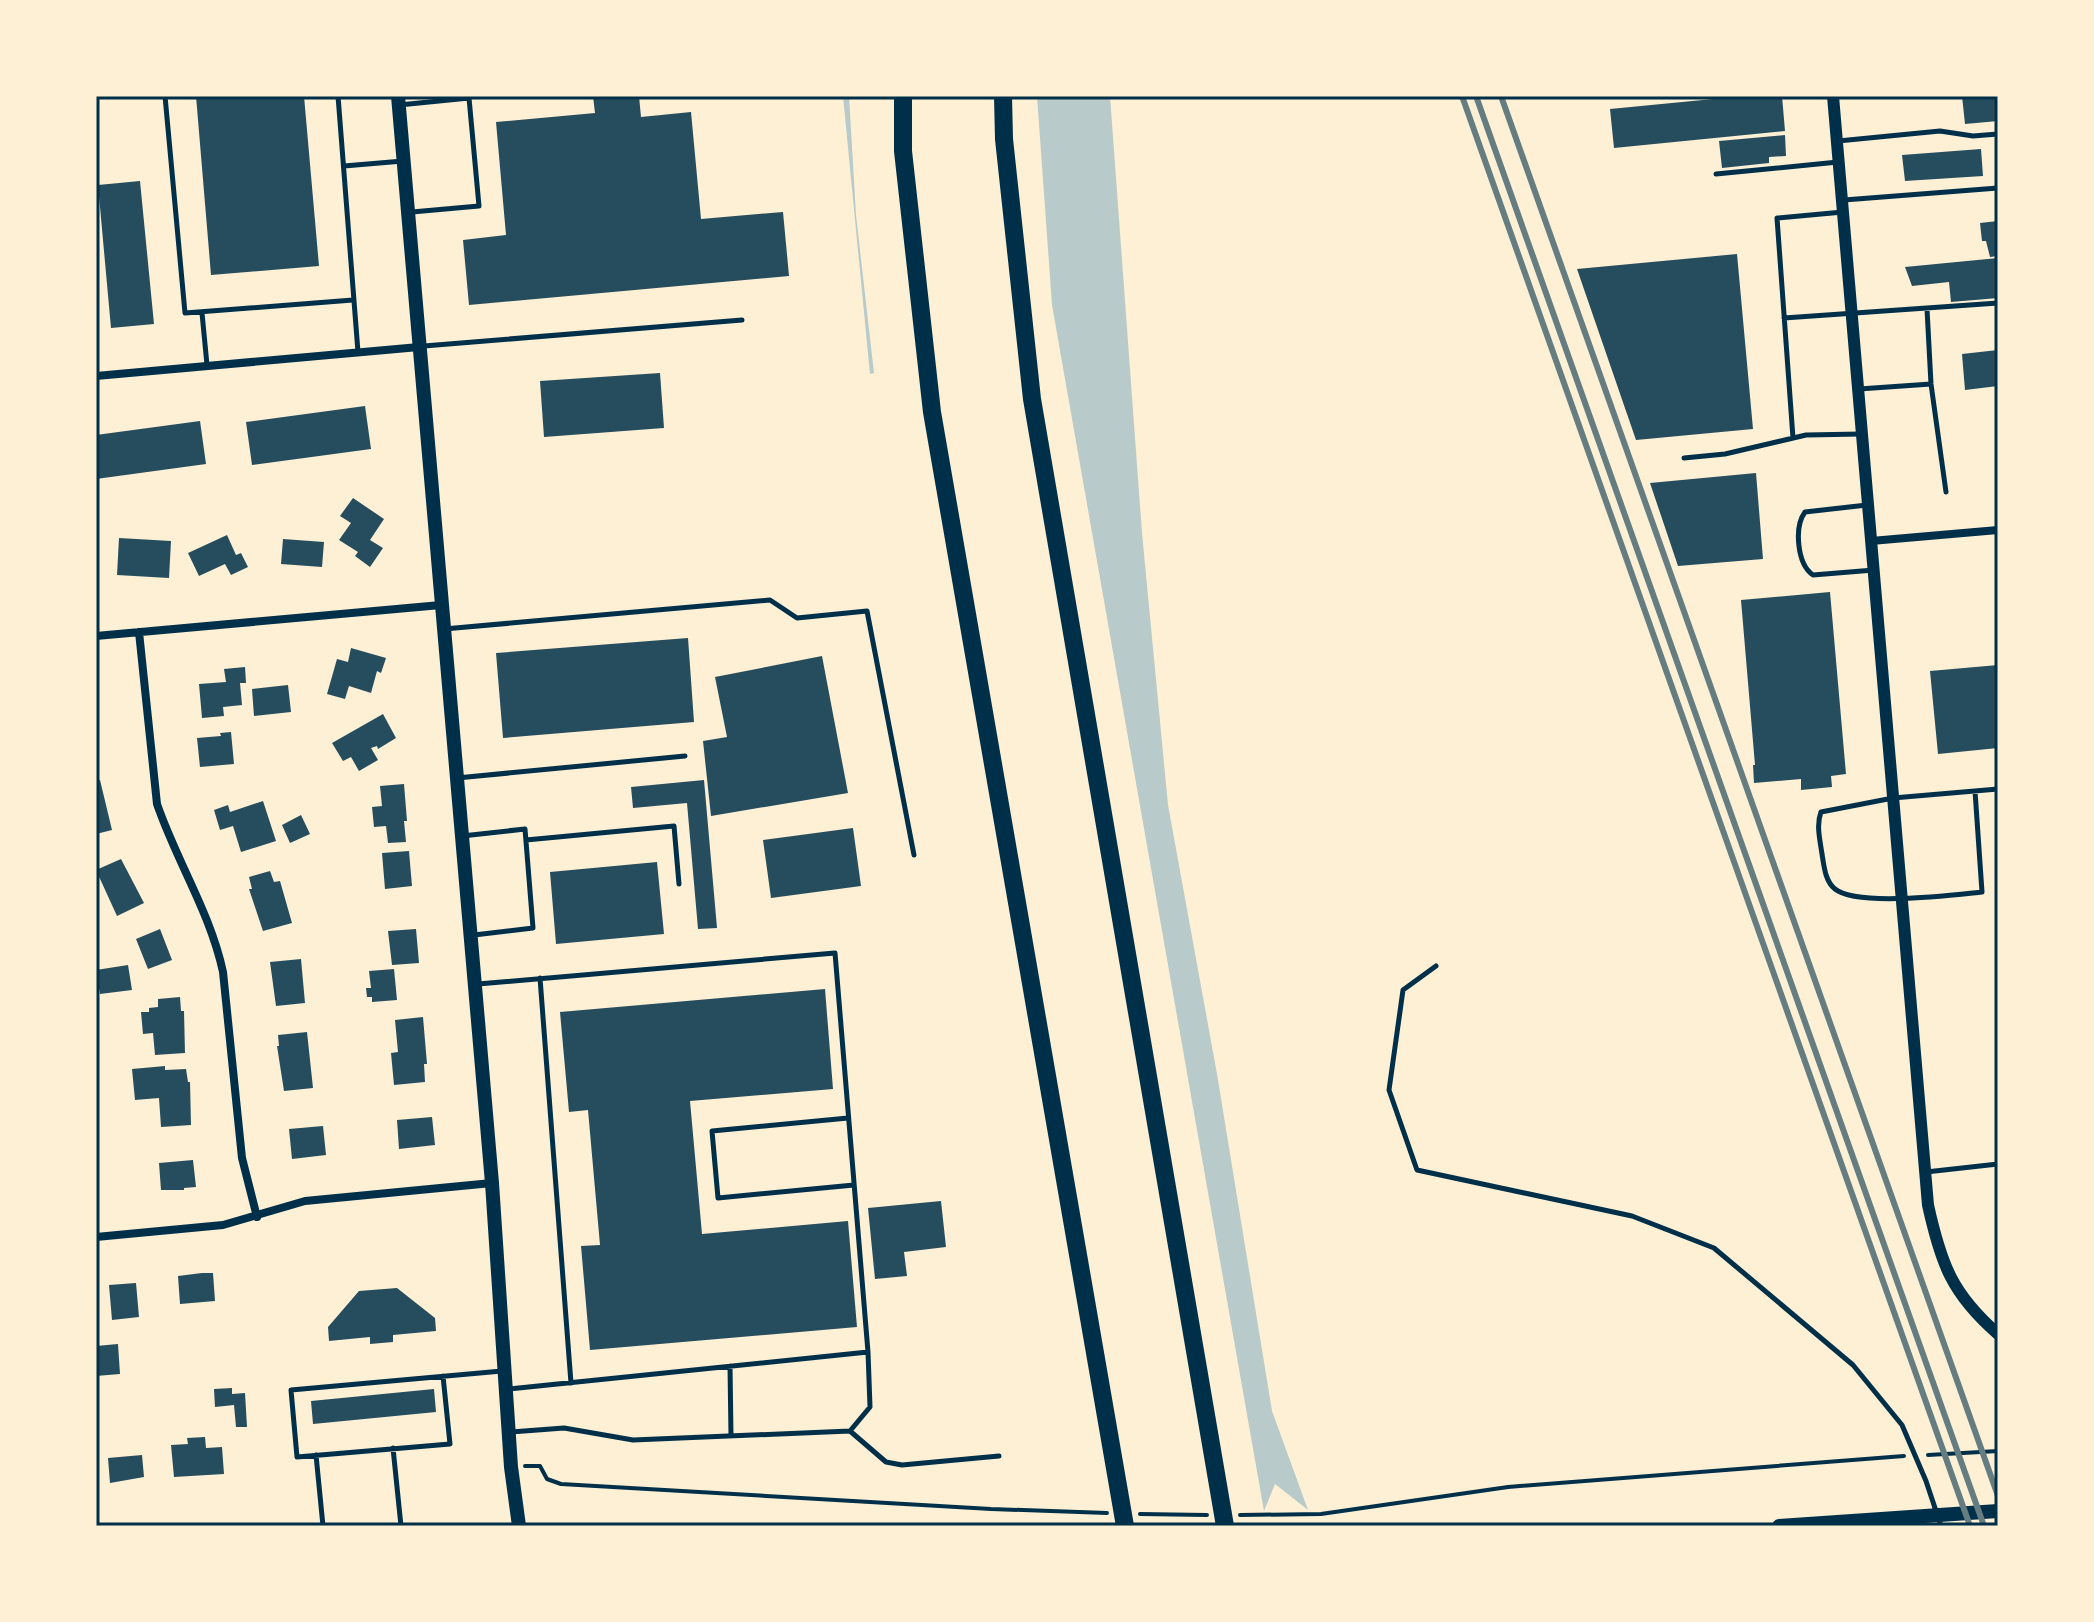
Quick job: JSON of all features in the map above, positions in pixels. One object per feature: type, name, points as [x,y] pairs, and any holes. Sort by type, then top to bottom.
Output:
[{"type":"highway","points":[[903,96],[903,151],[932,412],[1131,1520]]},
{"type":"highway","points":[[1003,96],[1004,139],[1032,399],[1226,1519]]},
{"type":"main road","points":[[398,100],[492,1183],[503,1370],[519,1526]]},
{"type":"main road","points":[[1779,1526],[1998,1511]]},
{"type":"street","points":[[1833,96],[1928,1205],[1937,1246],[1952,1282],[1972,1310],[1998,1334]]},
{"type":"street","points":[[96,376],[419,347]]},
{"type":"street","points":[[1871,541],[1998,530]]},
{"type":"street","points":[[96,636],[441,605]]},
{"type":"street","points":[[139,632],[157,804],[218,948],[242,1158],[257,1217]]},
{"type":"street","points":[[96,1237],[223,1225],[305,1201],[492,1183]]},
{"type":"lane","points":[[165,96],[185,313],[353,300]]},
{"type":"lane","points":[[338,96],[358,352]]},
{"type":"lane","points":[[398,100],[469,98],[478,190],[479,206],[407,213]]},
{"type":"lane","points":[[1837,141],[1940,131],[1973,136],[1998,134]]},
{"type":"lane","points":[[344,166],[403,161]]},
{"type":"lane","points":[[1716,174],[1839,162]]},
{"type":"lane","points":[[1793,438],[1777,218],[1842,206],[1998,188]]},
{"type":"lane","points":[[1784,318],[1998,303]]},
{"type":"lane","points":[[1927,309],[1931,384],[1946,492]]},
{"type":"lane","points":[[202,313],[207,365]]},
{"type":"lane","points":[[419,347],[742,320]]},
{"type":"lane","points":[[1858,389],[1931,384]]},
{"type":"lane","points":[[1684,458],[1725,454],[1806,435],[1862,434]]},
{"type":"lane","points":[[1868,505],[1805,512],[1798,522],[1802,564],[1813,575],[1874,570]]},
{"type":"lane","points":[[443,629],[770,600],[797,618],[867,611],[914,855]]},
{"type":"lane","points":[[456,778],[685,756]]},
{"type":"lane","points":[[1975,791],[1982,892],[1902,900],[1843,893],[1831,885],[1826,875],[1819,837],[1819,815],[1825,810],[1893,798],[1998,789]]},
{"type":"lane","points":[[526,840],[674,826],[679,884]]},
{"type":"lane","points":[[461,836],[525,829],[526,840],[533,928],[469,936]]},
{"type":"lane","points":[[473,984],[835,953],[870,1407],[850,1431]]},
{"type":"lane","points":[[1436,966],[1403,990],[1389,1090],[1417,1170],[1632,1216],[1714,1248],[1853,1365],[1883,1401],[1902,1425],[1941,1526]]},
{"type":"lane","points":[[540,978],[571,1383]]},
{"type":"lane","points":[[848,1118],[712,1131],[718,1198],[854,1185]]},
{"type":"lane","points":[[1925,1172],[1998,1164]]},
{"type":"lane","points":[[505,1390],[868,1352]]},
{"type":"lane","points":[[730,1366],[731,1436]]},
{"type":"lane","points":[[443,1376],[450,1444],[297,1457],[291,1390],[503,1370]]},
{"type":"lane","points":[[509,1432],[564,1428],[633,1440],[850,1431],[886,1462],[902,1465],[999,1456]]},
{"type":"lane","points":[[393,1448],[401,1526]]},
{"type":"lane","points":[[316,1455],[323,1526]]},
{"type":"path","points":[[1131,1520],[1321,1514],[1508,1487],[1842,1460]]},
{"type":"path","points":[[536,1466],[540,1466],[551,1482],[561,1484],[1110,1513]]},
{"type":"shaded area","points":[[843,96],[849,96],[856,215],[874,373],[870,374]]},
{"type":"shaded area","points":[[1037,96],[1110,96],[1142,533],[1168,805],[1217,1074],[1272,1411],[1308,1510],[1275,1484],[1264,1511],[1052,305]]},
{"type":"building","points":[[196,96],[304,96],[319,266],[211,275]]},
{"type":"building","points":[[593,96],[639,96],[641,117],[691,112],[701,219],[783,212],[789,276],[469,305],[463,240],[506,235],[496,122],[595,113]]},
{"type":"building","points":[[1744,96],[1782,96],[1785,131],[1614,148],[1610,109]]},
{"type":"building","points":[[1962,96],[1998,96],[1998,121],[1965,124]]},
{"type":"building","points":[[1785,135],[1786,156],[1769,157],[1769,163],[1722,168],[1719,141]]},
{"type":"building","points":[[1981,149],[1983,176],[1905,181],[1902,155]]},
{"type":"building","points":[[140,181],[154,324],[111,328],[98,185]]},
{"type":"building","points":[[1998,221],[1998,256],[1990,257],[1986,241],[1982,241],[1980,223]]},
{"type":"building","points":[[1737,254],[1753,429],[1636,440],[1577,269]]},
{"type":"building","points":[[1998,258],[1998,298],[1951,302],[1949,282],[1912,286],[1905,267]]},
{"type":"building","points":[[1998,350],[1998,386],[1965,390],[1962,354]]},
{"type":"building","points":[[660,373],[664,428],[544,437],[540,381]]},
{"type":"building","points":[[365,406],[371,449],[252,465],[246,422]]},
{"type":"building","points":[[200,421],[206,464],[96,479],[96,435]]},
{"type":"building","points":[[1756,473],[1763,559],[1678,566],[1650,483]]},
{"type":"building","points":[[353,498],[384,519],[370,540],[383,548],[370,567],[355,556],[358,552],[339,540],[351,523],[340,516]]},
{"type":"building","points":[[227,535],[236,555],[241,553],[248,567],[231,575],[225,564],[199,576],[188,553]]},
{"type":"building","points":[[119,538],[171,541],[169,578],[117,575]]},
{"type":"building","points":[[283,539],[324,542],[322,567],[281,564]]},
{"type":"building","points":[[1830,592],[1846,774],[1831,776],[1832,787],[1801,790],[1801,779],[1754,783],[1741,600]]},
{"type":"building","points":[[688,638],[694,722],[503,738],[496,653]]},
{"type":"building","points":[[351,648],[386,658],[381,673],[377,671],[371,693],[349,686],[345,699],[327,694],[337,659],[348,662]]},
{"type":"building","points":[[822,656],[848,793],[711,816],[703,741],[727,737],[715,677]]},
{"type":"building","points":[[1998,665],[1998,748],[1938,754],[1930,671]]},
{"type":"building","points":[[245,667],[246,683],[240,683],[242,705],[223,707],[224,716],[202,718],[199,684],[226,682],[224,669]]},
{"type":"building","points":[[288,685],[291,712],[254,716],[252,689]]},
{"type":"building","points":[[383,714],[396,738],[378,749],[377,746],[371,748],[378,760],[359,771],[351,757],[343,761],[332,743]]},
{"type":"building","points":[[231,732],[234,764],[200,767],[197,738]]},
{"type":"building","points":[[100,780],[112,830],[96,834],[96,781]]},
{"type":"building","points":[[704,780],[717,928],[698,929],[687,803],[633,808],[631,787]]},
{"type":"building","points":[[404,784],[406,842],[388,843],[386,826],[374,827],[372,807],[382,806],[380,786]]},
{"type":"building","points":[[263,801],[276,841],[241,852],[233,826],[220,830],[214,810],[228,805],[230,812]]},
{"type":"building","points":[[301,815],[310,834],[290,843],[282,825]]},
{"type":"building","points":[[853,828],[861,886],[771,898],[763,840]]},
{"type":"building","points":[[409,851],[412,886],[385,889],[382,853]]},
{"type":"building","points":[[121,859],[144,903],[117,916],[96,870]]},
{"type":"building","points":[[657,862],[664,934],[556,944],[550,872]]},
{"type":"building","points":[[270,871],[274,882],[280,881],[292,923],[263,931],[249,889],[252,889],[249,877]]},
{"type":"building","points":[[160,929],[172,960],[148,969],[136,939]]},
{"type":"building","points":[[416,929],[419,963],[392,965],[388,931]]},
{"type":"building","points":[[301,959],[305,1003],[276,1006],[270,962]]},
{"type":"building","points":[[128,965],[132,990],[100,994],[96,970]]},
{"type":"building","points":[[394,969],[397,1000],[372,1002],[372,997],[367,997],[366,988],[371,988],[369,971]]},
{"type":"building","points":[[825,989],[833,1089],[690,1101],[702,1234],[848,1221],[857,1327],[590,1350],[581,1246],[600,1245],[588,1110],[569,1112],[560,1012]]},
{"type":"building","points":[[180,997],[181,1011],[184,1011],[185,1053],[155,1055],[153,1033],[143,1034],[141,1012],[158,1007],[158,999]]},
{"type":"building","points":[[423,1017],[427,1064],[424,1064],[425,1082],[394,1085],[391,1053],[398,1052],[395,1020]]},
{"type":"building","points":[[307,1032],[313,1088],[284,1091],[278,1035]]},
{"type":"building","points":[[165,1066],[165,1070],[186,1069],[190,1082],[191,1125],[161,1127],[159,1098],[135,1100],[132,1069]]},
{"type":"building","points":[[432,1117],[435,1145],[399,1149],[397,1120]]},
{"type":"building","points":[[323,1126],[326,1155],[292,1159],[289,1129]]},
{"type":"building","points":[[193,1160],[196,1187],[161,1190],[159,1163]]},
{"type":"building","points":[[941,1201],[946,1247],[904,1252],[907,1276],[875,1279],[868,1208]]},
{"type":"building","points":[[213,1273],[215,1301],[180,1304],[178,1276]]},
{"type":"building","points":[[136,1283],[139,1317],[112,1320],[109,1285]]},
{"type":"building","points":[[397,1288],[435,1318],[436,1331],[393,1335],[393,1342],[370,1344],[370,1337],[329,1341],[328,1327],[359,1291]]},
{"type":"building","points":[[118,1344],[120,1374],[96,1376],[96,1346]]},
{"type":"building","points":[[232,1388],[232,1394],[245,1393],[247,1427],[236,1427],[234,1405],[215,1407],[214,1389]]},
{"type":"building","points":[[434,1389],[436,1412],[313,1424],[311,1401]]},
{"type":"building","points":[[205,1437],[206,1448],[222,1447],[224,1474],[174,1477],[171,1445],[188,1444],[187,1438]]},
{"type":"building","points":[[142,1455],[144,1477],[110,1483],[108,1458]]},
{"type":"railway","points":[[1462,96],[1970,1526]]},
{"type":"railway","points":[[1476,96],[1984,1526]]},
{"type":"railway","points":[[1501,96],[1998,1496]]}]
